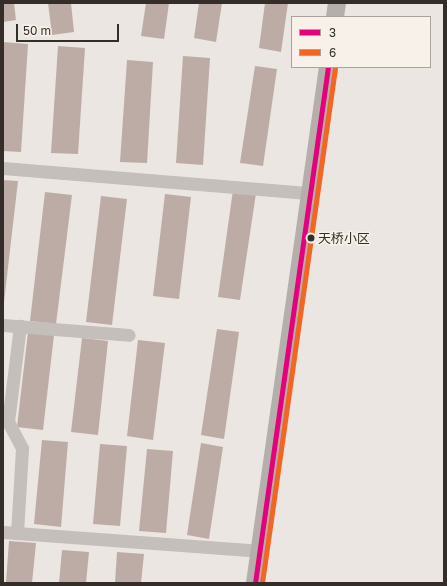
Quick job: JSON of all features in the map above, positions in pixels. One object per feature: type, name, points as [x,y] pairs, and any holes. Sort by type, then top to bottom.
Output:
[{"type":"main road","points":[[335,16],[337,3]]},
{"type":"main road","points":[[255,583],[328,68]]},
{"type":"street","points":[[3,168],[310,193]]},
{"type":"street","points":[[3,325],[129,335]]},
{"type":"street","points":[[17,533],[22,448],[8,422],[20,326]]},
{"type":"street","points":[[3,532],[260,551]]},
{"type":"building","points":[[3,3],[14,3],[16,20],[3,22]]},
{"type":"building","points":[[48,3],[71,3],[74,32],[52,35]]},
{"type":"building","points":[[146,3],[169,3],[164,39],[141,36]]},
{"type":"building","points":[[199,3],[222,3],[216,42],[194,38]]},
{"type":"building","points":[[265,3],[288,3],[281,52],[259,48]]},
{"type":"building","points":[[3,42],[28,44],[21,152],[3,151]]},
{"type":"building","points":[[58,46],[85,48],[78,154],[51,153]]},
{"type":"building","points":[[183,56],[210,58],[203,165],[176,163]]},
{"type":"building","points":[[127,60],[153,62],[147,163],[120,162]]},
{"type":"building","points":[[255,66],[277,69],[263,166],[240,163]]},
{"type":"building","points":[[3,180],[18,181],[4,302],[3,302]]},
{"type":"building","points":[[233,190],[256,193],[240,300],[218,297]]},
{"type":"building","points":[[45,192],[72,195],[56,324],[30,321]]},
{"type":"building","points":[[165,194],[191,197],[179,299],[153,296]]},
{"type":"building","points":[[101,196],[127,199],[112,325],[86,322]]},
{"type":"building","points":[[217,329],[239,332],[224,439],[201,435]]},
{"type":"building","points":[[28,332],[54,335],[43,430],[17,427]]},
{"type":"building","points":[[82,338],[108,341],[98,435],[71,432]]},
{"type":"building","points":[[138,340],[165,343],[153,440],[127,436]]},
{"type":"building","points":[[42,440],[68,442],[61,527],[34,524]]},
{"type":"building","points":[[201,443],[223,447],[209,539],[187,535]]},
{"type":"building","points":[[100,444],[127,446],[120,526],[93,524]]},
{"type":"building","points":[[147,449],[173,451],[166,533],[139,531]]},
{"type":"building","points":[[9,541],[36,543],[32,583],[6,583]]},
{"type":"building","points":[[62,550],[89,552],[86,583],[59,583]]},
{"type":"building","points":[[117,552],[144,554],[141,583],[115,583]]},
{"type":"transit line","name":"3","points":[[255,583],[328,68]]},
{"type":"transit line","name":"6","points":[[262,583],[335,68]]},
{"type":"place","name":"天桥小区","points":[[311,238]]}]
